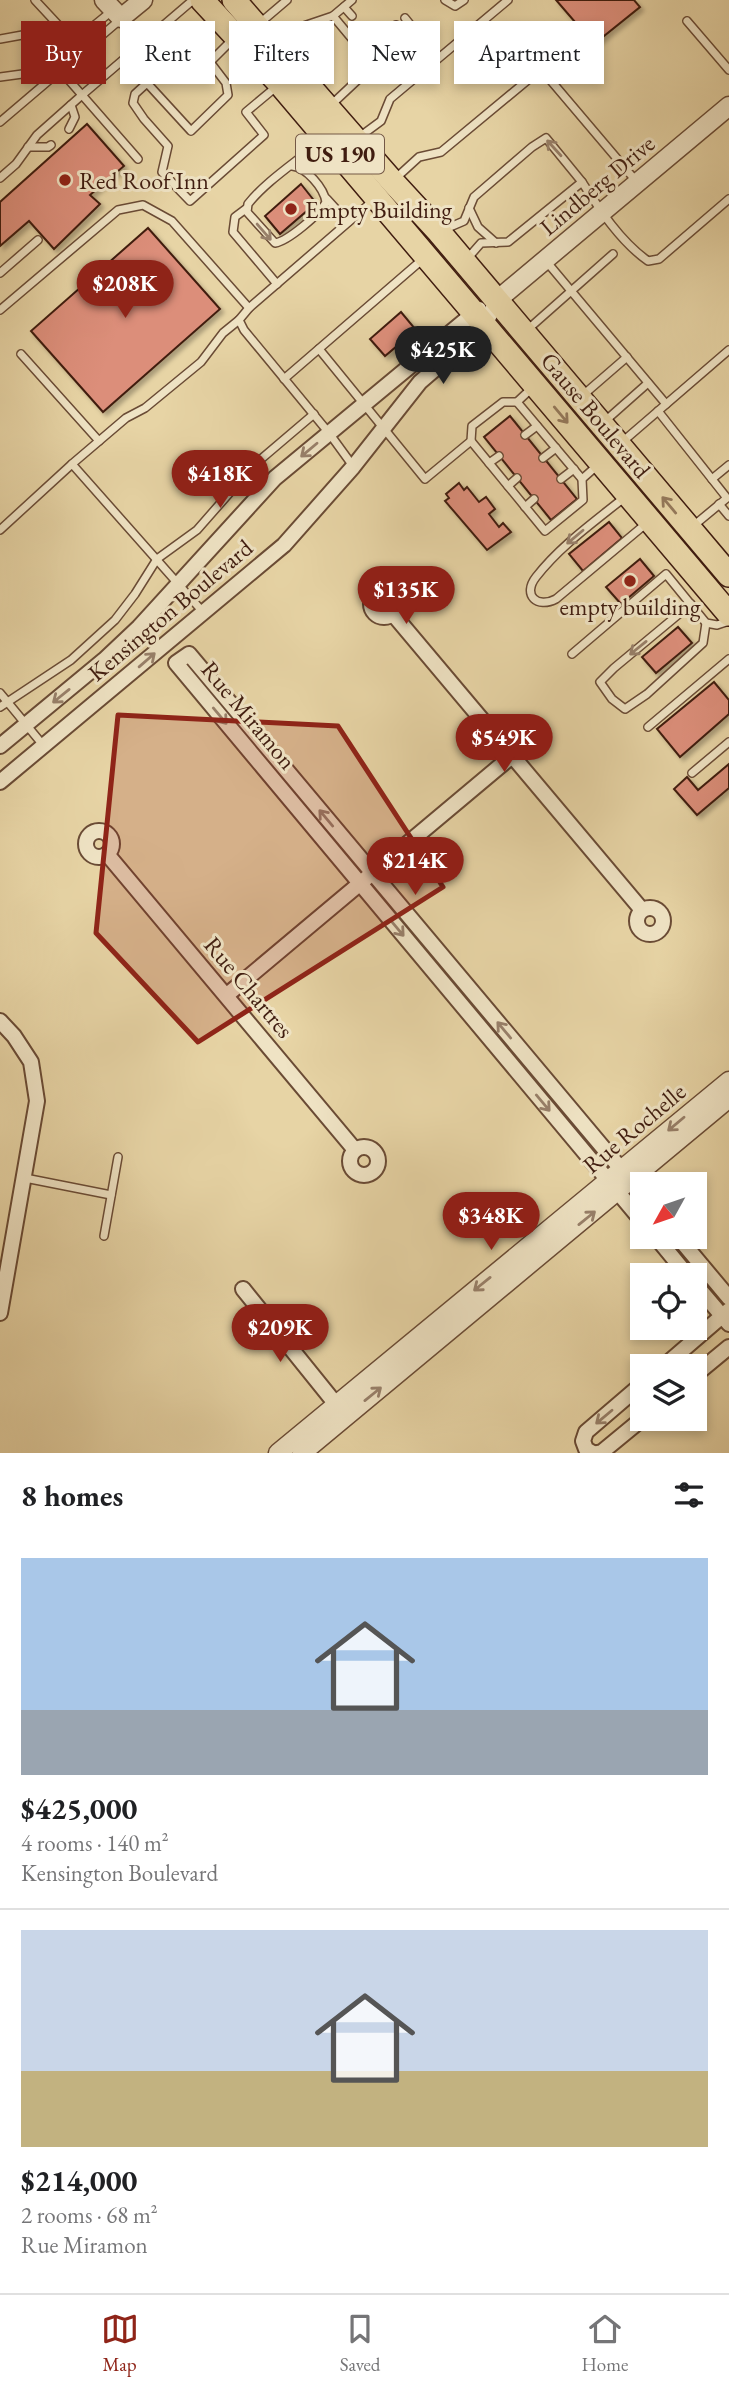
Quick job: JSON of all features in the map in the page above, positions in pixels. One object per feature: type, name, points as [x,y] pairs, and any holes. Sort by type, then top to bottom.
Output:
[{"type":"main road","name":"Gause Boulevard","points":[[202,0],[229,29]]},
{"type":"main road","name":"Gause Boulevard","points":[[234,0],[252,21]]},
{"type":"main road","name":"Gause Boulevard","points":[[289,84],[328,108],[356,140],[427,257],[650,520],[674,566],[729,614]]},
{"type":"main road","name":"Gause Boulevard","points":[[289,84],[325,138],[384,190],[439,232],[729,575]]},
{"type":"street","points":[[113,9],[143,0]]},
{"type":"street","name":"Lindberg Drive","points":[[496,301],[729,106]]},
{"type":"street","name":"Kensington Boulevard","points":[[0,782],[284,545],[354,467],[421,382],[496,301]]},
{"type":"street","name":"Kensington Boulevard","points":[[0,746],[104,660],[139,627],[275,478],[363,404],[479,318]]},
{"type":"street","points":[[393,614],[642,911]]},
{"type":"street","name":"Rue Miramon","points":[[189,654],[372,873],[624,1184],[360,883],[176,663],[189,654]]},
{"type":"street","points":[[227,995],[512,756]]},
{"type":"street","name":"Rue Chartres","points":[[107,854],[355,1150]]},
{"type":"street","points":[[0,1021],[30,1062],[37,1101],[0,1313]]},
{"type":"street","name":"Rue Rochelle","points":[[624,1184],[729,1081]]},
{"type":"street","name":"Rue Rochelle","points":[[278,1453],[341,1410],[729,1098]]},
{"type":"street","points":[[689,1250],[729,1298]]},
{"type":"street","points":[[243,1289],[341,1410]]},
{"type":"street","points":[[680,1354],[727,1317],[707,1296]]},
{"type":"street","points":[[707,1366],[729,1347]]},
{"type":"street","points":[[630,1394],[586,1432],[583,1441],[586,1450],[603,1452],[630,1429]]},
{"type":"street","name":"Rue Rochelle","points":[[302,1453],[341,1410]]},
{"type":"lane","points":[[35,0],[55,21]]},
{"type":"lane","points":[[168,21],[193,0]]},
{"type":"lane","points":[[271,21],[287,0]]},
{"type":"lane","points":[[310,21],[332,16],[352,0]]},
{"type":"lane","points":[[445,0],[456,6],[464,0]]},
{"type":"lane","points":[[356,140],[381,121],[390,99],[508,0]]},
{"type":"lane","points":[[344,7],[352,16]]},
{"type":"lane","points":[[100,21],[113,9]]},
{"type":"lane","points":[[332,16],[348,35]]},
{"type":"lane","points":[[405,18],[408,21]]},
{"type":"lane","points":[[687,21],[729,70]]},
{"type":"lane","points":[[0,38],[21,34]]},
{"type":"lane","points":[[215,57],[229,43]]},
{"type":"lane","points":[[0,178],[16,164],[37,135],[120,62]]},
{"type":"lane","points":[[148,84],[191,131],[228,95],[226,83],[215,69]]},
{"type":"lane","points":[[0,77],[21,74]]},
{"type":"lane","points":[[0,122],[44,84]]},
{"type":"lane","points":[[72,84],[138,159]]},
{"type":"lane","points":[[146,84],[135,94],[134,103],[144,120],[168,146],[162,172],[190,201],[264,135],[246,112],[289,84]]},
{"type":"lane","points":[[328,108],[353,84]]},
{"type":"lane","points":[[0,530],[126,418],[167,392],[201,362],[223,333],[249,308],[419,158],[441,152],[523,84]]},
{"type":"lane","points":[[554,84],[638,183]]},
{"type":"lane","points":[[69,130],[75,117],[71,105]]},
{"type":"lane","points":[[277,284],[233,232],[232,222],[247,208],[251,200],[325,138]]},
{"type":"lane","points":[[439,232],[464,222],[474,198],[531,147],[546,138],[603,213],[638,254],[648,261],[659,258],[729,199]]},
{"type":"lane","points":[[28,147],[51,145]]},
{"type":"lane","points":[[292,166],[305,171],[348,222]]},
{"type":"lane","points":[[464,262],[481,243],[508,243],[582,182]]},
{"type":"lane","points":[[247,208],[247,212],[272,241],[278,243],[325,206],[327,199]]},
{"type":"lane","points":[[0,310],[118,210],[143,205],[172,221],[249,308]]},
{"type":"lane","points":[[469,208],[478,227],[496,243]]},
{"type":"lane","points":[[0,273],[38,240]]},
{"type":"lane","points":[[523,333],[613,254]]},
{"type":"lane","points":[[284,379],[427,257]]},
{"type":"lane","points":[[546,260],[666,404]]},
{"type":"lane","points":[[239,320],[244,330],[354,467]]},
{"type":"lane","points":[[319,349],[425,479],[471,441]]},
{"type":"lane","points":[[619,446],[729,350]]},
{"type":"lane","points":[[20,354],[99,441]]},
{"type":"lane","points":[[579,399],[627,357]]},
{"type":"lane","points":[[600,424],[648,383]]},
{"type":"lane","points":[[517,402],[582,479],[583,500],[545,531],[471,441],[472,426],[503,402],[517,402],[536,385]]},
{"type":"lane","points":[[658,411],[727,498],[690,529]]},
{"type":"lane","points":[[0,707],[71,660],[115,621],[156,559],[197,530],[254,465],[314,414]]},
{"type":"lane","points":[[525,435],[537,426]]},
{"type":"lane","points":[[543,458],[556,448]]},
{"type":"lane","points":[[489,463],[499,456]]},
{"type":"lane","points":[[582,479],[601,463]]},
{"type":"lane","points":[[72,464],[203,612]]},
{"type":"lane","points":[[712,479],[729,465]]},
{"type":"lane","points":[[561,479],[574,469]]},
{"type":"lane","points":[[508,485],[517,478]]},
{"type":"lane","points":[[628,494],[565,546],[534,579],[531,595],[535,601],[548,604],[556,599],[650,520]]},
{"type":"lane","points":[[525,507],[534,499]]},
{"type":"lane","points":[[719,505],[729,516]]},
{"type":"lane","points":[[572,654],[674,566],[691,604],[706,623],[717,625],[729,621]]},
{"type":"lane","points":[[691,604],[600,682],[612,699],[625,709],[647,694],[703,643],[706,623]]},
{"type":"lane","points":[[648,727],[729,659]]},
{"type":"lane","points":[[0,694],[43,745]]},
{"type":"lane","points":[[692,773],[729,741]]},
{"type":"lane","points":[[104,1236],[118,1157]]},
{"type":"lane","points":[[25,1178],[111,1195]]},
{"type":"highlighted area","points":[[118,715],[338,726],[443,887],[198,1042],[96,933]]},
{"type":"building","points":[[556,0],[634,0],[640,7],[604,36],[604,21],[574,21]]},
{"type":"building","name":"Red Roof Inn","points":[[87,124],[124,166],[90,195],[100,204],[54,249],[29,221],[0,246],[0,202]]},
{"type":"building","name":"Empty Building","points":[[301,184],[316,203],[280,234],[265,216]]},
{"type":"building","points":[[148,228],[220,309],[103,412],[31,331]]},
{"type":"building","points":[[401,312],[416,330],[385,356],[370,339]]},
{"type":"building","points":[[510,416],[577,499],[551,520],[484,437]]},
{"type":"building","points":[[459,483],[464,490],[467,487],[479,502],[486,497],[495,509],[489,514],[499,527],[503,523],[511,532],[487,550],[445,501],[449,498],[446,494]]},
{"type":"building","points":[[609,522],[622,538],[583,571],[569,554]]},
{"type":"building","name":"empty building","points":[[640,559],[654,576],[621,604],[606,587]]},
{"type":"building","points":[[678,627],[692,643],[656,673],[642,657]]},
{"type":"building","points":[[714,682],[729,700],[729,714],[680,757],[657,729]]},
{"type":"building","points":[[729,764],[729,788],[697,815],[674,789],[687,777],[698,790]]},
{"type":"place","name":"Red Roof Inn","points":[[65,180]]},
{"type":"place","name":"Empty Building","points":[[291,209]]},
{"type":"place","name":"empty building","points":[[630,581]]}]
